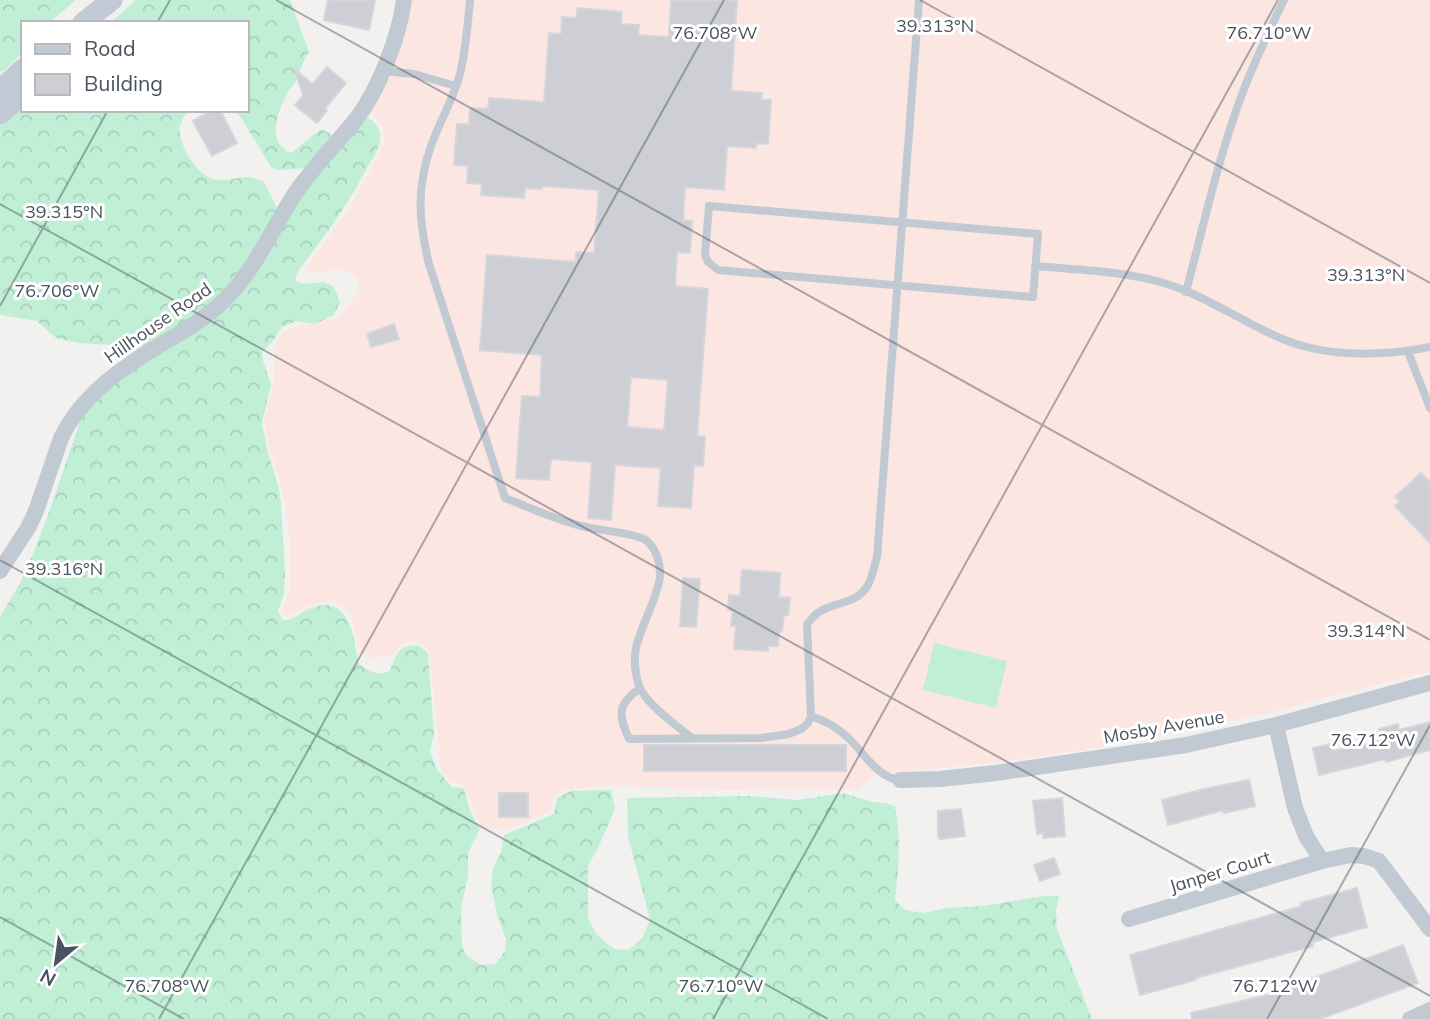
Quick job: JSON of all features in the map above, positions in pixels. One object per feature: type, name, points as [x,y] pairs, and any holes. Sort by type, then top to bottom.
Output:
[{"type":"main road","points":[[86,21],[110,2]]},
{"type":"main road","points":[[92,21],[110,2]]},
{"type":"main road","points":[[0,90],[21,71]]},
{"type":"main road","points":[[0,114],[21,96]]},
{"type":"street","name":"Hillhouse Road","points":[[0,570],[28,528],[61,438],[76,412],[115,375],[205,317],[233,292],[298,189],[365,107],[383,71],[404,0]]},
{"type":"street","name":"Mosby Avenue","points":[[900,780],[970,776],[1096,760],[1185,745],[1276,725],[1430,683]]},
{"type":"street","points":[[1276,725],[1295,808],[1306,835],[1322,861]]},
{"type":"street","name":"Janper Court","points":[[1129,919],[1350,855],[1364,856],[1379,862],[1430,929]]},
{"type":"street","points":[[1410,1019],[1430,1010]]},
{"type":"lane","points":[[470,0],[461,72],[431,145],[420,188],[422,234],[429,264],[505,498],[583,527],[645,540],[653,547],[659,561],[660,575],[635,651],[635,671],[640,688],[659,711],[693,738]]},
{"type":"lane","points":[[640,688],[623,703],[621,712],[629,739],[761,738],[803,729],[811,716],[807,624],[816,613],[827,607],[858,597],[872,578],[877,557],[919,0]]},
{"type":"lane","points":[[1186,292],[1235,114],[1284,0]]},
{"type":"lane","points":[[383,71],[414,74],[456,86]]},
{"type":"lane","points":[[709,206],[902,222],[1038,234],[1033,297],[718,270],[705,255],[709,206]]},
{"type":"lane","points":[[1035,266],[1131,276],[1167,284],[1262,330],[1303,346],[1365,353],[1408,352],[1430,347]]},
{"type":"lane","points":[[1408,352],[1430,408]]},
{"type":"lane","points":[[811,716],[846,736],[886,777],[900,780]]},
{"type":"shaded area","points":[[411,0],[1430,0],[1430,671],[1185,732],[998,762],[878,774],[858,789],[726,790],[610,785],[564,790],[553,797],[550,811],[506,831],[482,828],[465,785],[453,783],[441,768],[429,649],[412,640],[403,644],[394,654],[370,658],[359,653],[351,614],[344,607],[332,601],[321,602],[290,616],[286,616],[282,611],[289,593],[289,533],[285,500],[264,422],[274,384],[273,357],[276,343],[284,332],[297,326],[334,319],[342,314],[359,287],[349,272],[336,269],[309,271],[307,267],[348,210],[381,151],[386,135],[380,122],[368,111]]},
{"type":"green space","points":[[0,0],[76,0],[51,21],[21,21],[21,48],[18,57],[0,73]]},
{"type":"green space","points":[[136,0],[290,0],[309,52],[279,112],[276,136],[283,148],[291,153],[321,129],[336,137],[309,168],[277,170],[271,167],[236,112],[248,112],[248,21],[112,21]]},
{"type":"green space","points":[[21,103],[21,112],[188,112],[181,123],[180,135],[186,151],[202,173],[214,179],[247,177],[264,182],[278,210],[252,259],[207,308],[129,358],[121,349],[112,345],[78,343],[56,338],[37,321],[0,315],[0,122]]},
{"type":"green space","points":[[363,116],[379,129],[378,148],[345,206],[296,276],[296,281],[304,284],[324,282],[334,287],[340,302],[334,315],[315,324],[297,321],[282,327],[262,352],[271,384],[262,423],[281,504],[285,572],[284,594],[278,611],[283,620],[322,605],[333,606],[341,611],[351,628],[358,663],[373,672],[390,671],[399,651],[407,646],[419,646],[428,653],[434,735],[430,750],[436,768],[452,787],[464,788],[470,811],[480,829],[468,853],[468,876],[461,908],[462,945],[466,955],[481,965],[495,964],[505,951],[506,940],[491,887],[493,868],[501,852],[504,835],[554,814],[557,798],[573,790],[611,790],[615,809],[588,866],[588,917],[596,934],[614,949],[629,950],[643,937],[650,919],[628,837],[627,798],[750,796],[798,800],[842,793],[895,806],[899,853],[895,900],[905,910],[924,913],[946,908],[1059,896],[1056,910],[1057,929],[1092,1019],[0,1019],[0,617],[20,583],[35,549],[83,413],[119,379],[201,326]]},
{"type":"green space","points":[[934,643],[1007,661],[996,708],[923,690]]},
{"type":"building","points":[[328,0],[375,0],[369,30],[324,20]]},
{"type":"building","points":[[671,0],[737,0],[731,91],[762,93],[761,100],[771,100],[768,144],[756,143],[756,148],[727,146],[724,190],[685,187],[683,220],[692,221],[690,253],[677,252],[675,286],[708,289],[697,436],[705,437],[703,466],[694,465],[691,508],[658,506],[661,468],[615,465],[611,520],[588,518],[592,462],[551,459],[549,480],[516,478],[522,396],[540,397],[542,355],[480,350],[487,255],[576,262],[576,252],[594,253],[599,190],[542,186],[542,189],[525,188],[524,198],[481,195],[482,184],[467,183],[468,166],[454,165],[457,124],[469,124],[470,108],[488,109],[489,98],[544,102],[549,33],[561,34],[562,17],[577,18],[577,8],[622,12],[621,24],[639,25],[638,35],[669,37]],"holes":[[[631,377],[668,380],[664,430],[627,427]]]},
{"type":"building","points":[[327,67],[346,83],[325,108],[327,110],[317,123],[295,105],[303,95],[295,70],[313,84]]},
{"type":"building","points":[[209,112],[221,112],[237,143],[212,156],[193,121]]},
{"type":"building","points":[[394,324],[399,339],[371,347],[367,334]]},
{"type":"building","points":[[1421,473],[1430,482],[1430,543],[1395,506],[1400,502],[1395,497]]},
{"type":"building","points":[[742,570],[780,573],[779,597],[790,598],[788,615],[784,615],[782,631],[779,632],[778,646],[768,646],[768,651],[734,649],[736,626],[731,626],[733,611],[728,610],[729,595],[740,596]]},
{"type":"building","points":[[683,578],[700,579],[696,627],[680,626]]},
{"type":"building","points":[[1430,722],[1430,750],[1319,775],[1313,748],[1331,744],[1332,751],[1380,741],[1379,729],[1398,724],[1399,730]]},
{"type":"building","points":[[644,745],[846,745],[846,771],[644,771]]},
{"type":"building","points":[[1249,780],[1255,806],[1224,813],[1224,810],[1168,825],[1162,800]]},
{"type":"building","points":[[499,793],[528,793],[528,817],[499,817]]},
{"type":"building","points":[[1062,798],[1065,836],[1043,838],[1043,833],[1037,834],[1033,801]]},
{"type":"building","points":[[961,809],[965,836],[940,839],[938,811]]},
{"type":"building","points":[[1054,858],[1060,874],[1040,881],[1034,865]]},
{"type":"building","points":[[1357,888],[1367,927],[1312,942],[1313,946],[1140,995],[1130,955]]},
{"type":"building","points":[[1403,945],[1418,983],[1320,1019],[1192,1019],[1191,1013],[1271,994]]}]
